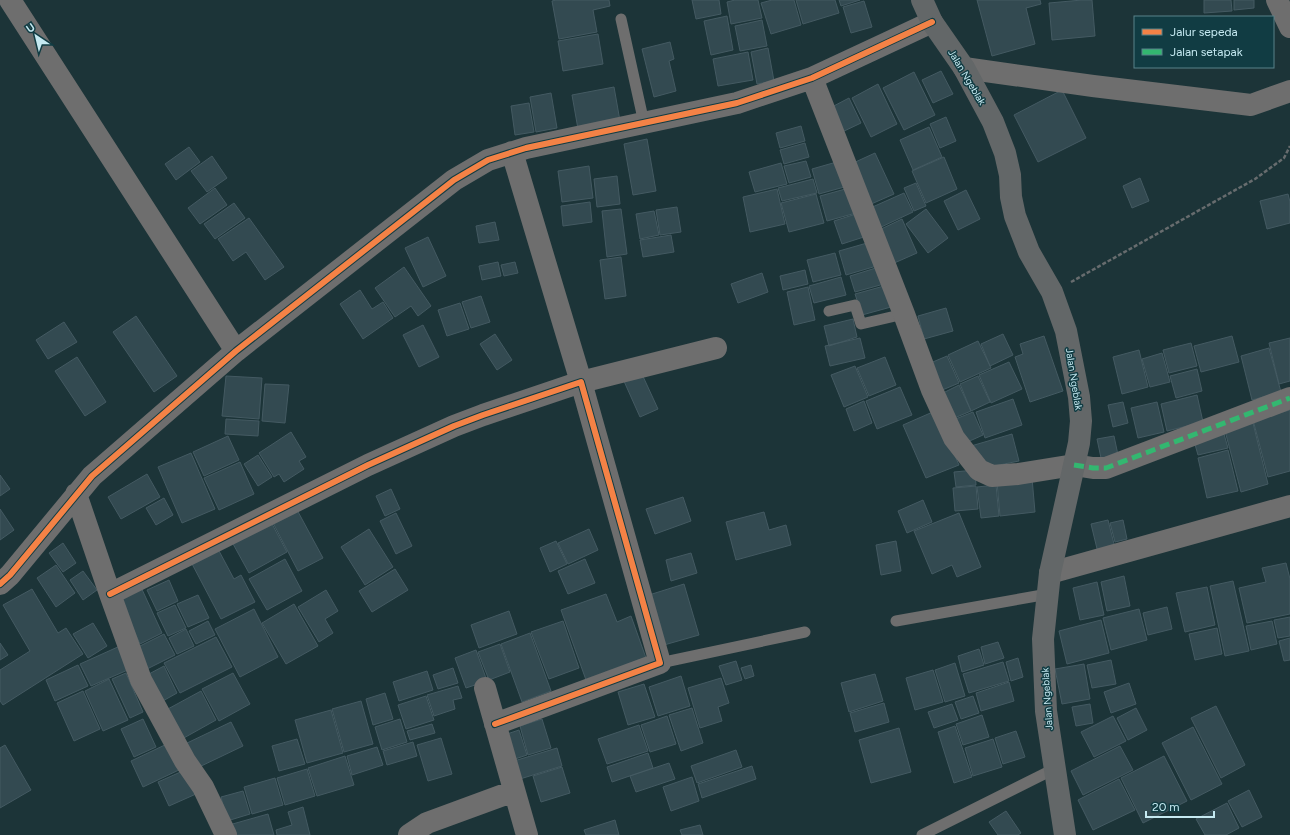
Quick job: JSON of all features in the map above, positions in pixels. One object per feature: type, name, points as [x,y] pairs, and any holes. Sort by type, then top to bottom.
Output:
[{"type":"main road","name":"Jalan Ngeblak","points":[[922,0],[932,22],[964,68],[993,122],[1005,153],[1010,175],[1011,197],[1015,216],[1029,252],[1052,292],[1066,331],[1079,397],[1081,421],[1079,443],[1049,584],[1043,639],[1046,711],[1064,835]]},
{"type":"street","points":[[10,0],[236,351]]},
{"type":"street","points":[[1277,0],[1290,27]]},
{"type":"street","points":[[0,584],[10,575],[92,476],[236,351],[454,180],[488,160],[526,148],[737,103],[812,78],[932,22]]},
{"type":"street","points":[[964,68],[1093,86],[1251,105],[1290,90]]},
{"type":"street","points":[[812,78],[932,390],[954,438],[979,470],[992,476],[1018,474],[1074,465],[1093,468],[1106,468],[1290,398]]},
{"type":"street","points":[[496,724],[660,663],[581,382],[512,152]]},
{"type":"street","points":[[110,594],[368,465],[454,426],[501,408],[581,382],[716,348]]},
{"type":"street","points":[[76,494],[141,680],[185,761],[203,787],[226,835]]},
{"type":"street","points":[[1049,584],[1290,506]]},
{"type":"street","points":[[484,688],[496,724],[527,835]]},
{"type":"street","points":[[409,835],[427,823],[514,791]]},
{"type":"lane","points":[[621,19],[644,123]]},
{"type":"lane","points":[[829,311],[854,305],[861,324],[904,314]]},
{"type":"lane","points":[[896,621],[1049,584]]},
{"type":"lane","points":[[660,663],[806,632]]},
{"type":"lane","points":[[922,835],[1054,770]]},
{"type":"path","points":[[1052,292],[1255,179],[1284,158],[1290,146]]},
{"type":"building","points":[[609,0],[610,6],[593,10],[597,32],[559,39],[552,1]]},
{"type":"building","points":[[692,0],[719,0],[721,14],[696,19]]},
{"type":"building","points":[[735,0],[758,0],[762,18],[731,24],[727,2]]},
{"type":"building","points":[[772,0],[794,0],[801,25],[771,34],[761,3]]},
{"type":"building","points":[[796,0],[835,0],[839,13],[803,24]]},
{"type":"building","points":[[839,0],[860,0],[841,6]]},
{"type":"building","points":[[977,0],[1040,0],[1041,4],[1026,8],[1035,44],[992,56]]},
{"type":"building","points":[[1092,0],[1095,36],[1052,40],[1049,3]]},
{"type":"building","points":[[1204,0],[1231,0],[1232,11],[1204,13]]},
{"type":"building","points":[[1234,0],[1254,0],[1254,8],[1234,10]]},
{"type":"building","points":[[864,1],[872,27],[851,33],[843,7]]},
{"type":"building","points":[[727,16],[733,50],[711,55],[704,21]]},
{"type":"building","points":[[762,20],[767,46],[740,51],[735,26]]},
{"type":"building","points":[[598,34],[603,64],[563,71],[558,41]]},
{"type":"building","points":[[670,42],[674,59],[669,61],[676,91],[654,97],[642,49]]},
{"type":"building","points":[[768,48],[774,81],[757,84],[751,52]]},
{"type":"building","points":[[748,52],[753,80],[718,86],[713,59]]},
{"type":"building","points":[[941,71],[953,94],[933,103],[922,80]]},
{"type":"building","points":[[914,72],[935,115],[904,130],[883,88]]},
{"type":"building","points":[[878,84],[897,124],[871,137],[852,98]]},
{"type":"building","points":[[614,87],[620,121],[578,129],[572,95]]},
{"type":"building","points":[[1062,90],[1086,138],[1038,162],[1014,115]]},
{"type":"building","points":[[551,93],[557,128],[536,132],[530,97]]},
{"type":"building","points":[[849,98],[861,123],[840,133],[828,109]]},
{"type":"building","points":[[529,103],[534,132],[515,135],[511,106]]},
{"type":"building","points":[[946,117],[956,141],[940,148],[930,124]]},
{"type":"building","points":[[801,126],[805,141],[780,148],[776,133]]},
{"type":"building","points":[[929,127],[942,157],[913,170],[900,140]]},
{"type":"building","points":[[647,139],[656,191],[633,195],[624,144]]},
{"type":"building","points":[[805,143],[809,157],[784,164],[780,150]]},
{"type":"building","points":[[189,147],[200,162],[176,180],[165,164]]},
{"type":"building","points":[[875,153],[894,194],[869,205],[851,164]]},
{"type":"building","points":[[212,156],[227,178],[207,192],[191,171]]},
{"type":"building","points":[[944,157],[957,189],[926,203],[912,171]]},
{"type":"building","points":[[806,161],[811,177],[789,183],[784,166]]},
{"type":"building","points":[[840,161],[848,186],[819,194],[812,169]]},
{"type":"building","points":[[781,163],[787,184],[755,192],[749,172]]},
{"type":"building","points":[[589,166],[593,198],[562,202],[558,171]]},
{"type":"building","points":[[617,176],[620,204],[597,207],[594,179]]},
{"type":"building","points":[[1140,178],[1149,201],[1132,208],[1123,186]]},
{"type":"building","points":[[813,179],[817,193],[782,201],[778,188]]},
{"type":"building","points":[[916,183],[926,206],[914,211],[904,188]]},
{"type":"building","points":[[215,188],[227,205],[200,224],[188,208]]},
{"type":"building","points":[[849,188],[856,213],[827,221],[820,196]]},
{"type":"building","points":[[777,189],[785,224],[750,232],[743,197]]},
{"type":"building","points":[[966,190],[980,219],[958,230],[944,201]]},
{"type":"building","points":[[904,193],[913,212],[877,229],[868,209]]},
{"type":"building","points":[[816,194],[824,223],[789,232],[781,203]]},
{"type":"building","points":[[1288,194],[1290,202],[1290,223],[1267,229],[1260,201]]},
{"type":"building","points":[[590,202],[592,222],[563,226],[561,206]]},
{"type":"building","points":[[234,203],[245,218],[215,239],[204,224]]},
{"type":"building","points":[[677,207],[681,232],[660,235],[656,210]]},
{"type":"building","points":[[621,209],[627,254],[607,257],[602,211]]},
{"type":"building","points":[[926,209],[948,238],[928,253],[906,224]]},
{"type":"building","points":[[654,211],[659,235],[640,239],[636,214]]},
{"type":"building","points":[[862,212],[870,235],[842,244],[834,221]]},
{"type":"building","points":[[249,218],[284,267],[265,280],[246,252],[233,261],[218,239]]},
{"type":"building","points":[[902,219],[917,253],[892,264],[877,231]]},
{"type":"building","points":[[495,222],[499,240],[479,243],[476,226]]},
{"type":"building","points":[[671,235],[674,252],[643,257],[640,240]]},
{"type":"building","points":[[428,237],[446,276],[423,287],[405,248]]},
{"type":"building","points":[[874,241],[880,265],[846,275],[839,251]]},
{"type":"building","points":[[835,253],[841,275],[813,282],[807,260]]},
{"type":"building","points":[[621,257],[626,296],[605,299],[600,260]]},
{"type":"building","points":[[498,262],[501,276],[482,280],[479,266]]},
{"type":"building","points":[[515,262],[518,273],[504,276],[501,265]]},
{"type":"building","points":[[404,267],[431,306],[418,316],[411,306],[395,317],[375,288]]},
{"type":"building","points":[[879,267],[884,284],[855,292],[850,276]]},
{"type":"building","points":[[805,270],[808,284],[783,290],[780,276]]},
{"type":"building","points":[[762,273],[768,292],[738,303],[731,284]]},
{"type":"building","points":[[841,277],[846,295],[814,303],[809,286]]},
{"type":"building","points":[[884,286],[891,307],[862,315],[855,294]]},
{"type":"building","points":[[808,287],[815,320],[794,325],[787,292]]},
{"type":"building","points":[[360,290],[372,309],[383,302],[393,318],[363,339],[340,304]]},
{"type":"building","points":[[481,296],[490,322],[471,328],[462,302]]},
{"type":"building","points":[[460,303],[469,329],[447,336],[438,310]]},
{"type":"building","points":[[946,308],[953,331],[924,339],[918,316]]},
{"type":"building","points":[[136,316],[177,376],[154,392],[113,332]]},
{"type":"building","points":[[853,319],[857,337],[829,346],[824,326]]},
{"type":"building","points":[[64,322],[77,342],[48,359],[36,340]]},
{"type":"building","points":[[423,325],[439,357],[419,367],[403,335]]},
{"type":"building","points":[[495,334],[512,360],[497,370],[480,344]]},
{"type":"building","points":[[1003,334],[1013,355],[990,366],[981,344]]},
{"type":"building","points":[[1044,336],[1063,391],[1030,402],[1015,357],[1023,354],[1020,344]]},
{"type":"building","points":[[1232,336],[1239,362],[1201,372],[1194,346]]},
{"type":"building","points":[[860,338],[865,358],[830,366],[825,346]]},
{"type":"building","points":[[1290,338],[1290,381],[1279,384],[1269,343]]},
{"type":"building","points":[[978,341],[991,368],[960,382],[948,355]]},
{"type":"building","points":[[1191,343],[1197,366],[1169,373],[1163,350]]},
{"type":"building","points":[[1269,348],[1281,392],[1252,400],[1241,356]]},
{"type":"building","points":[[1139,350],[1148,387],[1122,394],[1113,357]]},
{"type":"building","points":[[1162,353],[1170,382],[1150,387],[1142,359]]},
{"type":"building","points":[[947,356],[959,383],[940,391],[928,364]]},
{"type":"building","points":[[77,357],[106,402],[85,416],[55,371]]},
{"type":"building","points":[[885,357],[896,385],[869,396],[857,368]]},
{"type":"building","points":[[1009,362],[1022,389],[991,403],[979,375]]},
{"type":"building","points":[[855,366],[868,397],[844,407],[831,375]]},
{"type":"building","points":[[1197,369],[1202,391],[1176,398],[1170,376]]},
{"type":"building","points":[[641,372],[658,409],[640,417],[623,379]]},
{"type":"building","points":[[226,376],[262,378],[259,419],[222,416]]},
{"type":"building","points":[[978,376],[990,402],[971,411],[960,384]]},
{"type":"building","points":[[265,384],[289,385],[285,423],[262,421]]},
{"type":"building","points":[[959,385],[971,411],[952,419],[941,394]]},
{"type":"building","points":[[900,387],[912,415],[877,429],[866,401]]},
{"type":"building","points":[[1197,395],[1203,422],[1167,431],[1161,404]]},
{"type":"building","points":[[1013,399],[1022,425],[985,438],[976,412]]},
{"type":"building","points":[[864,401],[872,423],[854,431],[846,409]]},
{"type":"building","points":[[1123,402],[1128,423],[1113,427],[1108,405]]},
{"type":"building","points":[[1157,402],[1164,432],[1138,438],[1131,408]]},
{"type":"building","points":[[1290,410],[1290,471],[1268,477],[1253,420]]},
{"type":"building","points":[[935,411],[959,465],[926,478],[903,425]]},
{"type":"building","points":[[973,412],[983,435],[963,444],[953,420]]},
{"type":"building","points":[[226,419],[259,421],[258,436],[225,434]]},
{"type":"building","points":[[1252,419],[1268,484],[1241,492],[1224,427]]},
{"type":"building","points":[[291,432],[306,457],[299,461],[304,469],[284,482],[279,474],[274,477],[259,453]]},
{"type":"building","points":[[1012,434],[1019,461],[984,468],[971,446]]},
{"type":"building","points":[[1224,434],[1228,448],[1198,455],[1194,441]]},
{"type":"building","points":[[228,436],[239,460],[204,476],[193,452]]},
{"type":"building","points":[[1114,436],[1118,455],[1101,458],[1097,439]]},
{"type":"building","points":[[1228,450],[1238,491],[1207,498],[1198,458]]},
{"type":"building","points":[[191,453],[215,509],[182,523],[158,467]]},
{"type":"building","points":[[258,455],[272,477],[258,486],[244,464]]},
{"type":"building","points":[[240,462],[254,494],[219,510],[204,478]]},
{"type":"building","points":[[975,470],[976,485],[956,487],[954,472]]},
{"type":"building","points":[[147,474],[160,497],[121,519],[108,497]]},
{"type":"building","points":[[0,475],[10,489],[0,496]]},
{"type":"building","points":[[1032,478],[1035,512],[1000,516],[997,482]]},
{"type":"building","points":[[996,485],[999,516],[981,518],[977,487]]},
{"type":"building","points":[[976,486],[978,509],[955,511],[953,488]]},
{"type":"building","points":[[391,489],[400,509],[385,516],[376,496]]},
{"type":"building","points":[[683,497],[691,521],[655,534],[646,509]]},
{"type":"building","points":[[164,498],[173,515],[156,525],[146,508]]},
{"type":"building","points":[[923,500],[932,522],[907,533],[898,511]]},
{"type":"building","points":[[296,508],[323,558],[298,571],[272,521]]},
{"type":"building","points":[[0,509],[14,530],[0,540]]},
{"type":"building","points":[[764,512],[769,530],[786,525],[791,545],[736,560],[726,522]]},
{"type":"building","points":[[396,513],[412,546],[396,554],[380,521]]},
{"type":"building","points":[[959,513],[981,567],[957,577],[952,565],[932,574],[914,531]]},
{"type":"building","points":[[1108,520],[1116,552],[1099,557],[1091,524]]},
{"type":"building","points":[[1123,520],[1127,539],[1115,542],[1110,523]]},
{"type":"building","points":[[271,522],[287,552],[249,573],[232,542]]},
{"type":"building","points":[[369,529],[393,567],[365,585],[341,547]]},
{"type":"building","points":[[589,529],[598,550],[568,564],[558,543]]},
{"type":"building","points":[[556,541],[567,564],[550,572],[540,548]]},
{"type":"building","points":[[896,541],[901,571],[881,575],[876,545]]},
{"type":"building","points":[[63,543],[76,563],[63,572],[49,553]]},
{"type":"building","points":[[218,549],[234,579],[241,575],[255,602],[221,619],[191,562]]},
{"type":"building","points":[[691,553],[697,573],[671,581],[666,560]]},
{"type":"building","points":[[285,559],[302,591],[267,610],[249,579]]},
{"type":"building","points":[[585,559],[595,583],[568,594],[558,571]]},
{"type":"building","points":[[1286,563],[1290,579],[1290,614],[1247,623],[1239,588],[1266,582],[1262,568]]},
{"type":"building","points":[[56,565],[75,593],[56,607],[37,578]]},
{"type":"building","points":[[395,569],[408,590],[372,612],[359,591]]},
{"type":"building","points":[[83,571],[97,590],[83,600],[70,580]]},
{"type":"building","points":[[1124,576],[1130,606],[1107,611],[1101,582]]},
{"type":"building","points":[[169,580],[178,601],[157,611],[147,590]]},
{"type":"building","points":[[1233,581],[1249,651],[1225,656],[1210,586]]},
{"type":"building","points":[[1097,582],[1104,615],[1080,620],[1073,588]]},
{"type":"building","points":[[684,584],[699,635],[664,645],[649,595]]},
{"type":"building","points":[[140,585],[162,633],[140,644],[118,595]]},
{"type":"building","points":[[1207,587],[1215,625],[1185,632],[1176,593]]},
{"type":"building","points":[[32,589],[58,633],[66,628],[83,654],[3,705],[0,701],[0,670],[30,651],[3,605]]},
{"type":"building","points":[[326,590],[338,611],[325,619],[333,633],[319,642],[298,607]]},
{"type":"building","points":[[606,594],[617,622],[631,616],[646,658],[586,680],[561,610]]},
{"type":"building","points":[[198,595],[209,618],[188,627],[177,604]]},
{"type":"building","points":[[294,604],[318,646],[286,664],[262,623]]},
{"type":"building","points":[[175,605],[186,628],[168,636],[157,613]]},
{"type":"building","points":[[1167,607],[1172,629],[1148,635],[1143,613]]},
{"type":"building","points":[[254,609],[278,657],[240,677],[215,629]]},
{"type":"building","points":[[1139,609],[1147,640],[1111,650],[1103,618]]},
{"type":"building","points":[[509,611],[517,634],[479,648],[471,625]]},
{"type":"building","points":[[1290,617],[1290,636],[1278,638],[1274,620]]},
{"type":"building","points":[[1101,620],[1109,653],[1067,664],[1059,631]]},
{"type":"building","points":[[208,621],[215,635],[196,644],[189,631]]},
{"type":"building","points":[[563,621],[579,668],[549,679],[531,632]]},
{"type":"building","points":[[1272,621],[1277,644],[1251,650],[1246,626]]},
{"type":"building","points":[[93,623],[107,646],[88,658],[73,634]]},
{"type":"building","points":[[1217,628],[1222,654],[1195,660],[1189,634]]},
{"type":"building","points":[[186,629],[194,646],[177,654],[169,638]]},
{"type":"building","points":[[530,633],[551,691],[522,702],[501,644]]},
{"type":"building","points":[[164,634],[175,655],[147,669],[136,648]]},
{"type":"building","points":[[216,637],[232,667],[180,693],[164,663]]},
{"type":"building","points":[[1290,638],[1290,660],[1284,661],[1279,641]]},
{"type":"building","points":[[998,642],[1004,658],[985,664],[981,647]]},
{"type":"building","points":[[0,643],[8,655],[0,660]]},
{"type":"building","points":[[500,644],[510,672],[489,680],[478,652]]},
{"type":"building","points":[[120,646],[130,669],[91,686],[80,664]]},
{"type":"building","points":[[979,649],[984,665],[962,672],[958,656]]},
{"type":"building","points":[[476,650],[487,681],[466,688],[455,658]]},
{"type":"building","points":[[1018,658],[1023,677],[1011,681],[1006,662]]},
{"type":"building","points":[[1111,660],[1116,684],[1092,688],[1087,665]]},
{"type":"building","points":[[736,661],[742,680],[726,685],[719,666]]},
{"type":"building","points":[[1003,662],[1009,681],[969,693],[963,674]]},
{"type":"building","points":[[955,663],[965,696],[945,702],[935,670]]},
{"type":"building","points":[[1084,664],[1090,699],[1062,704],[1055,669]]},
{"type":"building","points":[[78,665],[88,686],[55,701],[46,680]]},
{"type":"building","points":[[751,665],[754,676],[745,679],[741,668]]},
{"type":"building","points":[[164,666],[177,693],[161,702],[147,675]]},
{"type":"building","points":[[453,668],[458,683],[438,689],[433,675]]},
{"type":"building","points":[[933,670],[943,702],[915,710],[906,678]]},
{"type":"building","points":[[427,671],[433,690],[399,701],[393,682]]},
{"type":"building","points":[[126,673],[143,712],[130,718],[112,679]]},
{"type":"building","points":[[233,673],[250,704],[219,721],[202,689]]},
{"type":"building","points":[[875,674],[883,701],[849,712],[841,683]]},
{"type":"building","points":[[681,676],[690,706],[658,716],[649,687]]},
{"type":"building","points":[[721,678],[729,703],[718,707],[722,721],[700,728],[688,688]]},
{"type":"building","points":[[109,679],[128,720],[103,731],[85,691]]},
{"type":"building","points":[[1009,682],[1014,701],[981,711],[976,693]]},
{"type":"building","points":[[1129,683],[1136,704],[1111,713],[1104,692]]},
{"type":"building","points":[[644,684],[655,717],[628,725],[618,692]]},
{"type":"building","points":[[458,686],[462,698],[453,700],[455,709],[434,716],[427,695]]},
{"type":"building","points":[[83,691],[100,729],[74,741],[57,703]]},
{"type":"building","points":[[201,691],[216,720],[182,739],[166,710]]},
{"type":"building","points":[[385,693],[393,719],[373,725],[366,699]]},
{"type":"building","points":[[426,696],[434,720],[406,729],[398,705]]},
{"type":"building","points":[[973,696],[979,713],[961,719],[955,702]]},
{"type":"building","points":[[361,701],[373,744],[344,752],[332,709]]},
{"type":"building","points":[[884,703],[889,722],[855,732],[850,713]]},
{"type":"building","points":[[952,704],[958,720],[934,728],[928,712]]},
{"type":"building","points":[[1090,704],[1093,723],[1076,726],[1072,707]]},
{"type":"building","points":[[1216,706],[1245,765],[1221,778],[1191,718]]},
{"type":"building","points":[[692,708],[703,743],[681,751],[669,715]]},
{"type":"building","points":[[1136,708],[1147,730],[1128,740],[1117,718]]},
{"type":"building","points":[[331,710],[343,753],[307,763],[295,720]]},
{"type":"building","points":[[982,715],[989,737],[963,745],[956,724]]},
{"type":"building","points":[[667,716],[676,744],[650,752],[641,725]]},
{"type":"building","points":[[1113,716],[1126,741],[1094,757],[1081,732]]},
{"type":"building","points":[[143,719],[156,747],[134,757],[121,729]]},
{"type":"building","points":[[400,719],[407,742],[382,750],[375,727]]},
{"type":"building","points":[[542,719],[551,748],[528,755],[520,726]]},
{"type":"building","points":[[231,722],[243,746],[197,768],[185,744]]},
{"type":"building","points":[[432,724],[435,733],[410,740],[407,731]]},
{"type":"building","points":[[639,725],[648,751],[607,764],[598,739]]},
{"type":"building","points":[[955,726],[972,777],[954,783],[938,732]]},
{"type":"building","points":[[1193,727],[1222,784],[1191,800],[1162,743]]},
{"type":"building","points":[[899,728],[911,772],[871,783],[859,740]]},
{"type":"building","points":[[519,730],[527,755],[512,760],[504,735]]},
{"type":"building","points":[[1016,731],[1025,757],[1003,764],[995,738]]},
{"type":"building","points":[[441,738],[452,774],[428,781],[417,745]]},
{"type":"building","points":[[297,739],[305,764],[279,771],[272,746]]},
{"type":"building","points":[[993,739],[1002,767],[973,776],[965,748]]},
{"type":"building","points":[[413,742],[417,756],[387,765],[383,751]]},
{"type":"building","points":[[169,743],[181,769],[143,787],[131,761]]},
{"type":"building","points":[[5,745],[31,790],[0,808],[0,748]]},
{"type":"building","points":[[1120,746],[1133,770],[1083,795],[1071,771]]},
{"type":"building","points":[[377,747],[383,765],[352,775],[347,756]]},
{"type":"building","points":[[557,748],[562,766],[520,779],[514,761]]},
{"type":"building","points":[[736,750],[742,767],[697,783],[691,766]]},
{"type":"building","points":[[648,753],[653,768],[612,782],[607,767]]},
{"type":"building","points":[[345,756],[354,785],[317,796],[308,768]]},
{"type":"building","points":[[1164,756],[1187,801],[1143,823],[1121,778]]},
{"type":"building","points":[[669,763],[675,779],[636,792],[630,776]]},
{"type":"building","points":[[752,766],[756,779],[702,798],[698,784]]},
{"type":"building","points":[[562,767],[570,793],[541,802],[533,776]]},
{"type":"building","points":[[307,769],[315,796],[285,805],[277,778]]},
{"type":"building","points":[[185,770],[196,794],[169,806],[158,782]]},
{"type":"building","points":[[692,777],[699,801],[671,811],[663,787]]},
{"type":"building","points":[[275,778],[283,805],[252,814],[244,787]]},
{"type":"building","points":[[1119,779],[1135,810],[1093,830],[1078,800]]},
{"type":"building","points":[[1249,790],[1262,817],[1242,827],[1228,801]]},
{"type":"building","points":[[243,791],[250,814],[227,821],[221,797]]},
{"type":"building","points":[[1227,803],[1239,828],[1226,835],[1205,835],[1196,819]]},
{"type":"building","points":[[303,807],[310,835],[277,835],[276,830],[292,825],[288,812]]},
{"type":"building","points":[[1006,811],[1021,833],[1018,835],[998,835],[989,822]]},
{"type":"building","points":[[268,814],[274,835],[231,835],[229,825]]},
{"type":"building","points":[[615,820],[619,835],[586,835],[584,830]]},
{"type":"building","points":[[700,825],[703,835],[682,835],[680,830]]},
{"type":"marked path","points":[[1074,465],[1093,468],[1106,468],[1290,398]]},
{"type":"cycle path","points":[[0,584],[10,575],[92,476],[236,351],[454,180],[488,160],[526,148],[737,103],[812,78],[932,22]]},
{"type":"cycle path","points":[[110,594],[368,465],[454,426],[581,382],[660,663],[495,724]]}]
